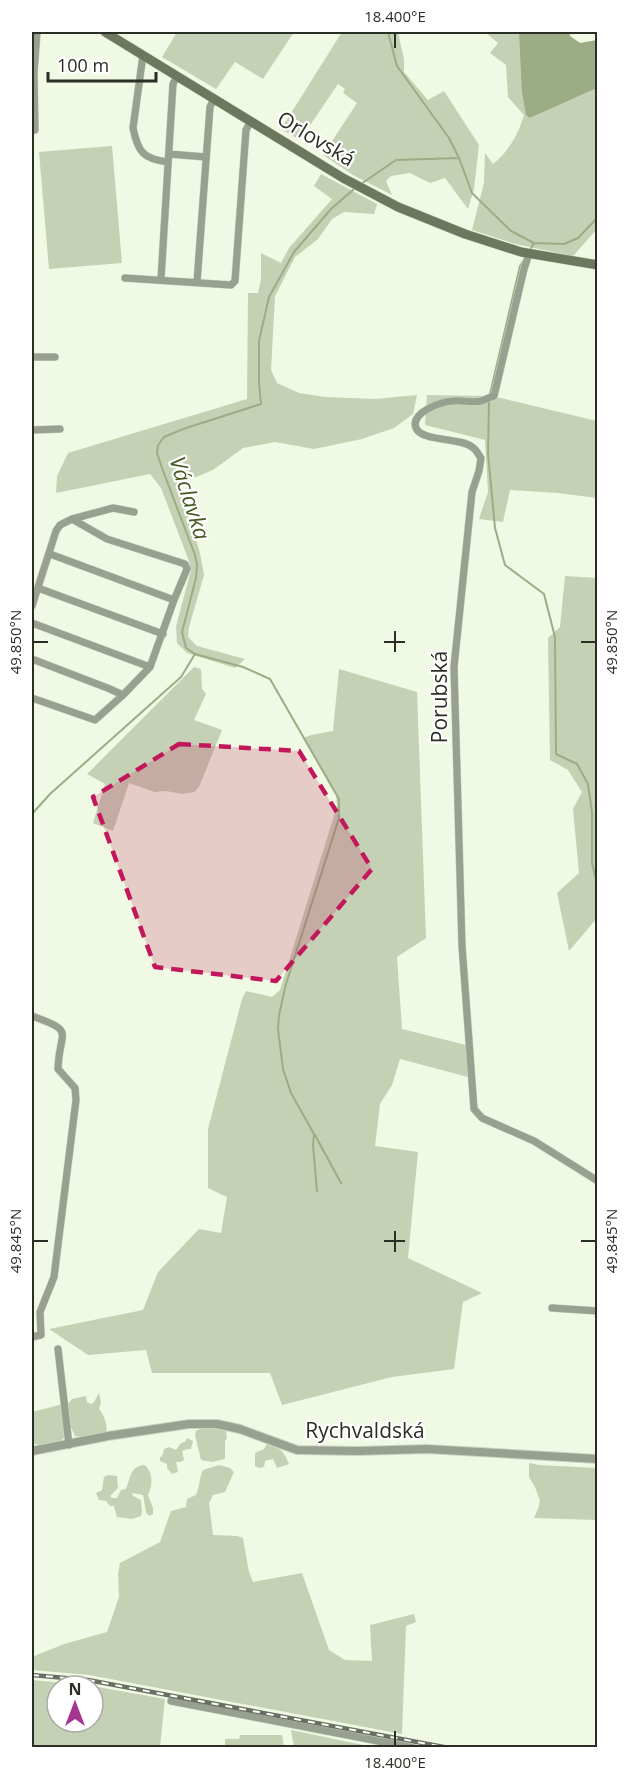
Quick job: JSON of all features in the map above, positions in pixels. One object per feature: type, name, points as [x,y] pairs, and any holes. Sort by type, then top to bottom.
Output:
[{"type":"main road","name":"Orlovská","points":[[105,32],[343,178],[398,207],[465,234],[525,253],[597,265]]},
{"type":"street","points":[[35,130],[34,73],[37,32]]},
{"type":"street","points":[[143,55],[134,128],[143,154],[153,160],[206,157]]},
{"type":"street","points":[[161,279],[173,84],[177,76]]},
{"type":"street","points":[[197,282],[210,107],[214,99]]},
{"type":"street","points":[[125,278],[231,285],[235,281],[246,130],[251,121]]},
{"type":"street","name":"Porubská","points":[[525,253],[494,396],[480,401],[450,401],[423,411],[416,420],[415,427],[420,434],[428,437],[466,444],[474,448],[481,458],[471,503],[454,667],[462,946],[474,1109],[482,1118],[534,1142],[597,1181]]},
{"type":"street","points":[[32,357],[55,357]]},
{"type":"street","points":[[32,430],[60,429]]},
{"type":"street","points":[[32,606],[60,525],[72,519],[113,508],[134,512]]},
{"type":"street","points":[[32,698],[95,720],[150,667],[187,569],[185,564],[107,539],[72,519]]},
{"type":"street","points":[[50,554],[174,600]]},
{"type":"street","points":[[38,588],[163,634]]},
{"type":"street","points":[[32,623],[150,667]]},
{"type":"street","points":[[32,659],[123,695]]},
{"type":"street","points":[[32,1016],[55,1024],[63,1032],[58,1069],[75,1088],[76,1100],[54,1277],[40,1312],[40,1335],[32,1337]]},
{"type":"street","points":[[552,1308],[597,1311]]},
{"type":"street","points":[[58,1349],[69,1445]]},
{"type":"street","name":"Rychvaldská","points":[[32,1451],[108,1436],[189,1424],[217,1424],[240,1429],[297,1450],[427,1449],[597,1459]]},
{"type":"street","points":[[171,1701],[414,1748]]},
{"type":"highlighted area","points":[[179,744],[299,751],[372,869],[276,981],[155,967],[93,797]]},
{"type":"shaded area","points":[[177,32],[294,32],[263,79],[235,62],[216,89],[162,57]]},
{"type":"shaded area","points":[[342,32],[398,32],[404,72],[428,100],[444,91],[479,145],[474,189],[468,209],[445,178],[430,183],[410,173],[391,176],[386,181],[392,195],[353,175],[323,155],[357,103],[343,93],[345,89],[338,84],[300,140],[281,129]]},
{"type":"shaded area","points":[[485,32],[519,32],[530,118],[597,88],[597,229],[573,256],[515,244],[472,230],[484,183],[485,153],[493,164],[499,159],[512,142],[524,115],[508,97],[506,65],[490,53],[498,43]]},
{"type":"shaded area","points":[[519,32],[570,32],[570,36],[580,43],[597,40],[597,88],[530,118],[526,115],[522,92]]},
{"type":"shaded area","points":[[112,146],[122,263],[49,269],[39,152]]},
{"type":"shaded area","points":[[321,174],[377,204],[374,214],[344,212],[332,219],[318,239],[295,257],[275,296],[271,370],[277,383],[299,393],[325,397],[375,399],[417,395],[413,414],[394,428],[362,439],[314,449],[275,442],[243,448],[213,470],[179,484],[200,553],[204,575],[188,637],[197,646],[245,659],[235,668],[187,653],[177,643],[176,626],[191,570],[161,488],[150,474],[56,493],[57,476],[68,453],[247,399],[248,293],[258,293],[261,279],[261,253],[281,263],[289,248],[332,199],[314,186]]},
{"type":"shaded area","points":[[427,395],[501,398],[597,421],[597,498],[510,490],[503,522],[479,519],[488,492],[485,440],[425,425]]},
{"type":"shaded area","points":[[565,576],[598,578],[597,918],[569,951],[557,893],[579,873],[573,809],[582,792],[568,770],[550,760],[548,638],[560,627]]},
{"type":"shaded area","points":[[194,667],[201,669],[202,689],[206,694],[194,720],[222,730],[199,787],[194,792],[182,794],[166,791],[155,792],[129,783],[113,831],[93,823],[105,784],[87,774]]},
{"type":"shaded area","points":[[339,669],[417,692],[426,938],[397,957],[402,1029],[466,1045],[468,1077],[400,1059],[392,1085],[380,1104],[375,1146],[418,1152],[408,1258],[482,1293],[463,1302],[454,1369],[392,1377],[282,1405],[270,1373],[152,1373],[146,1350],[88,1355],[49,1329],[143,1310],[158,1272],[199,1229],[221,1233],[227,1197],[208,1188],[208,1129],[242,999],[246,991],[272,997],[280,990],[337,806],[336,796],[303,738],[333,731]]},
{"type":"shaded area","points":[[99,1393],[101,1402],[99,1409],[105,1420],[106,1433],[75,1436],[71,1427],[68,1404],[72,1399],[86,1396],[87,1402],[91,1404]]},
{"type":"shaded area","points":[[63,1404],[64,1438],[48,1444],[32,1443],[32,1412]]},
{"type":"shaded area","points":[[202,1428],[217,1428],[226,1431],[225,1459],[212,1462],[201,1460],[195,1435],[196,1431]]},
{"type":"shaded area","points":[[187,1438],[193,1441],[191,1449],[182,1451],[184,1460],[176,1462],[178,1472],[172,1474],[167,1464],[160,1461],[160,1458],[164,1449],[169,1447],[176,1450]]},
{"type":"shaded area","points":[[267,1444],[281,1451],[289,1464],[277,1468],[273,1459],[265,1461],[264,1467],[255,1466],[255,1453],[264,1449]]},
{"type":"shaded area","points":[[529,1463],[597,1468],[597,1520],[534,1518],[540,1501],[529,1477]]},
{"type":"shaded area","points":[[145,1465],[151,1475],[148,1495],[153,1514],[149,1516],[146,1512],[143,1495],[132,1493],[141,1500],[141,1516],[132,1519],[117,1517],[114,1506],[99,1500],[96,1493],[102,1490],[104,1477],[117,1476],[118,1488],[110,1496],[117,1498],[121,1490],[126,1489],[136,1467]]},
{"type":"shaded area","points":[[219,1465],[230,1468],[234,1472],[225,1492],[213,1495],[209,1503],[213,1535],[243,1538],[253,1582],[302,1573],[329,1650],[345,1660],[372,1661],[370,1625],[414,1614],[416,1622],[406,1626],[402,1734],[105,1678],[105,1674],[32,1670],[32,1657],[64,1644],[107,1632],[119,1597],[120,1563],[160,1542],[171,1511],[186,1507],[187,1499],[196,1495],[203,1470]]},
{"type":"shaded area","points":[[32,1680],[45,1681],[45,1734],[105,1734],[105,1688],[165,1699],[160,1747],[32,1747]]},
{"type":"shaded area","points":[[291,1730],[373,1747],[294,1747]]},
{"type":"shaded area","points":[[240,1735],[282,1735],[284,1747],[225,1747],[225,1739],[239,1739]]},
{"type":"waterway","points":[[388,32],[397,66],[449,138],[472,193],[511,231],[534,243],[564,244],[578,238],[598,217]]},
{"type":"waterway","name":"Václavka","points":[[361,184],[396,160],[459,158]]},
{"type":"waterway","name":"Václavka","points":[[32,814],[50,794],[181,677],[195,654],[186,648],[182,632],[196,578],[197,565],[157,453],[158,445],[164,437],[186,428],[261,404],[259,341],[269,297],[294,252],[331,209],[354,189]]},
{"type":"waterway","points":[[530,250],[534,243]]},
{"type":"waterway","points":[[490,394],[520,266],[524,260]]},
{"type":"waterway","points":[[489,400],[488,453],[495,528],[505,565],[544,594],[555,637],[556,754],[577,764],[588,784],[592,812],[592,863],[598,888]]},
{"type":"waterway","points":[[195,654],[243,667],[270,679],[339,799],[339,818],[286,984],[278,1029],[283,1069],[291,1093],[314,1134],[317,1191]]},
{"type":"waterway","points":[[315,1135],[341,1183]]},
{"type":"railway","points":[[32,1675],[88,1680],[449,1748]]}]
